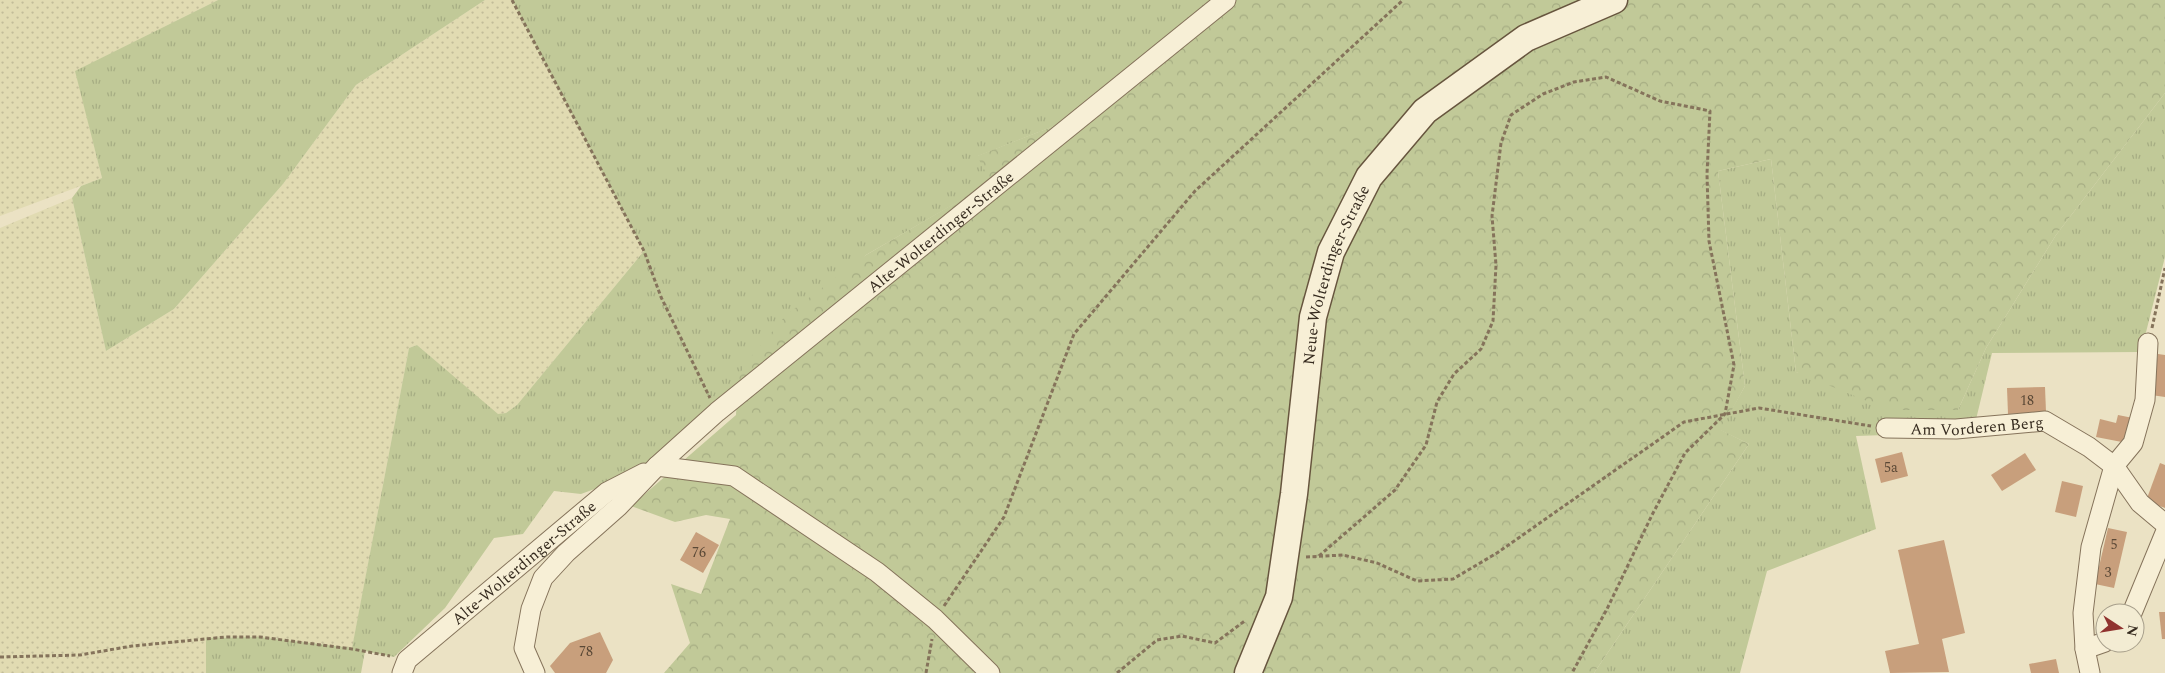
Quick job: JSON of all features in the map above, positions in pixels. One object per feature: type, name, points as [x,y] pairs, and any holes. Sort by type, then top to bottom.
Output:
[{"type":"main road","name":"Neue-Wolterdinger-Straße","points":[[1248,673],[1279,597],[1294,494],[1314,317],[1331,252],[1369,177],[1425,110],[1526,38],[1614,0]]},
{"type":"street","name":"Alte-Wolterdinger-Straße","points":[[535,673],[524,648],[531,609],[543,578],[566,553],[618,507],[657,466],[717,412],[1226,0]]},
{"type":"street","points":[[2090,673],[2085,650],[2083,613],[2091,547],[2114,466],[2133,444],[2145,400],[2148,343]]},
{"type":"street","name":"Am Vorderen Berg","points":[[1886,428],[1956,429],[2045,421],[2090,447],[2114,466],[2140,503],[2165,524]]},
{"type":"street","name":"Alte-Wolterdinger-Straße","points":[[398,665],[407,660],[607,492],[657,466]]},
{"type":"street","points":[[657,466],[734,476],[876,572],[935,619],[990,673]]},
{"type":"street","points":[[2136,603],[2165,533]]},
{"type":"street","points":[[2085,650],[2095,646]]},
{"type":"path","points":[[512,0],[644,251],[661,297],[717,412]]},
{"type":"path","points":[[926,673],[935,619],[1004,517],[1074,334],[1195,191],[1403,0]]},
{"type":"path","points":[[1319,556],[1395,490],[1426,445],[1437,402],[1454,374],[1481,349],[1493,321],[1496,265],[1492,216],[1501,143],[1511,115],[1543,94],[1574,82],[1606,77],[1660,101],[1710,111],[1708,174],[1709,241],[1734,365],[1725,414],[1685,453],[1652,515],[1607,609],[1572,673]]},
{"type":"path","points":[[2148,343],[2165,268]]},
{"type":"path","points":[[1285,558],[1343,555],[1377,563],[1417,581],[1453,579],[1497,553],[1684,422],[1759,408],[1886,428]]},
{"type":"path","points":[[1117,673],[1157,640],[1182,636],[1215,643],[1247,620]]},
{"type":"path","points":[[0,657],[80,655],[132,646],[226,636],[260,637],[317,644],[398,665]]},
{"type":"shaded area","points":[[0,0],[218,0],[76,71],[102,178],[0,216]]},
{"type":"shaded area","points":[[485,0],[512,0],[644,251],[517,405],[506,413],[498,415],[417,345],[409,348],[352,649],[260,637],[226,637],[206,639],[206,673],[0,673],[0,228],[72,198],[106,351],[174,309],[283,184],[356,85]]},
{"type":"green space","points":[[218,0],[485,0],[356,85],[283,184],[174,309],[106,351],[72,198],[81,186],[102,178],[75,71]]},
{"type":"green space","points":[[512,0],[1226,0],[1082,115],[978,156],[992,182],[866,255],[737,395],[657,466],[581,494],[554,491],[523,534],[494,538],[445,608],[394,657],[365,651],[361,673],[206,673],[206,638],[260,637],[352,648],[409,348],[417,345],[498,414],[506,413],[517,405],[644,251]]},
{"type":"green space","points":[[1226,0],[2165,0],[2165,93],[2056,235],[1986,348],[1958,410],[1889,410],[1796,372],[1771,159],[1718,171],[1745,386],[1721,430],[1749,444],[1594,673],[664,673],[690,643],[671,584],[701,594],[730,519],[706,515],[675,522],[631,506],[736,415],[738,376],[750,358],[786,315],[866,255],[991,182],[977,156],[1082,115]]},
{"type":"green space","points":[[2165,93],[2165,257],[2141,352],[1992,353],[1973,432],[1856,436],[1876,529],[1767,571],[1740,673],[1594,673],[1749,444],[1720,430],[1745,386],[1718,171],[1771,159],[1796,372],[1958,410],[1986,348],[2056,235]]},
{"type":"building","points":[[2158,354],[2165,355],[2165,397],[2151,395]]},
{"type":"building","points":[[2045,387],[2046,412],[2008,414],[2007,388]]},
{"type":"building","points":[[2118,415],[2133,418],[2127,443],[2096,437],[2100,419],[2116,423]]},
{"type":"building","points":[[1902,452],[1908,476],[1881,483],[1875,459]]},
{"type":"building","points":[[2025,453],[2036,470],[2002,491],[1991,475]]},
{"type":"building","points":[[2160,463],[2165,465],[2165,508],[2146,501]]},
{"type":"building","points":[[2062,481],[2083,486],[2076,517],[2055,512]]},
{"type":"building","points":[[2108,528],[2127,532],[2114,588],[2095,584]]},
{"type":"building","points":[[696,532],[719,545],[703,573],[680,560]]},
{"type":"building","points":[[1944,540],[1965,633],[1942,639],[1949,672],[1890,673],[1885,651],[1919,644],[1898,550]]},
{"type":"building","points":[[2159,612],[2165,612],[2165,639],[2162,639]]},
{"type":"building","points":[[600,632],[613,660],[606,673],[555,673],[550,666],[570,643]]},
{"type":"building","points":[[2056,659],[2059,673],[2031,673],[2029,664]]}]
